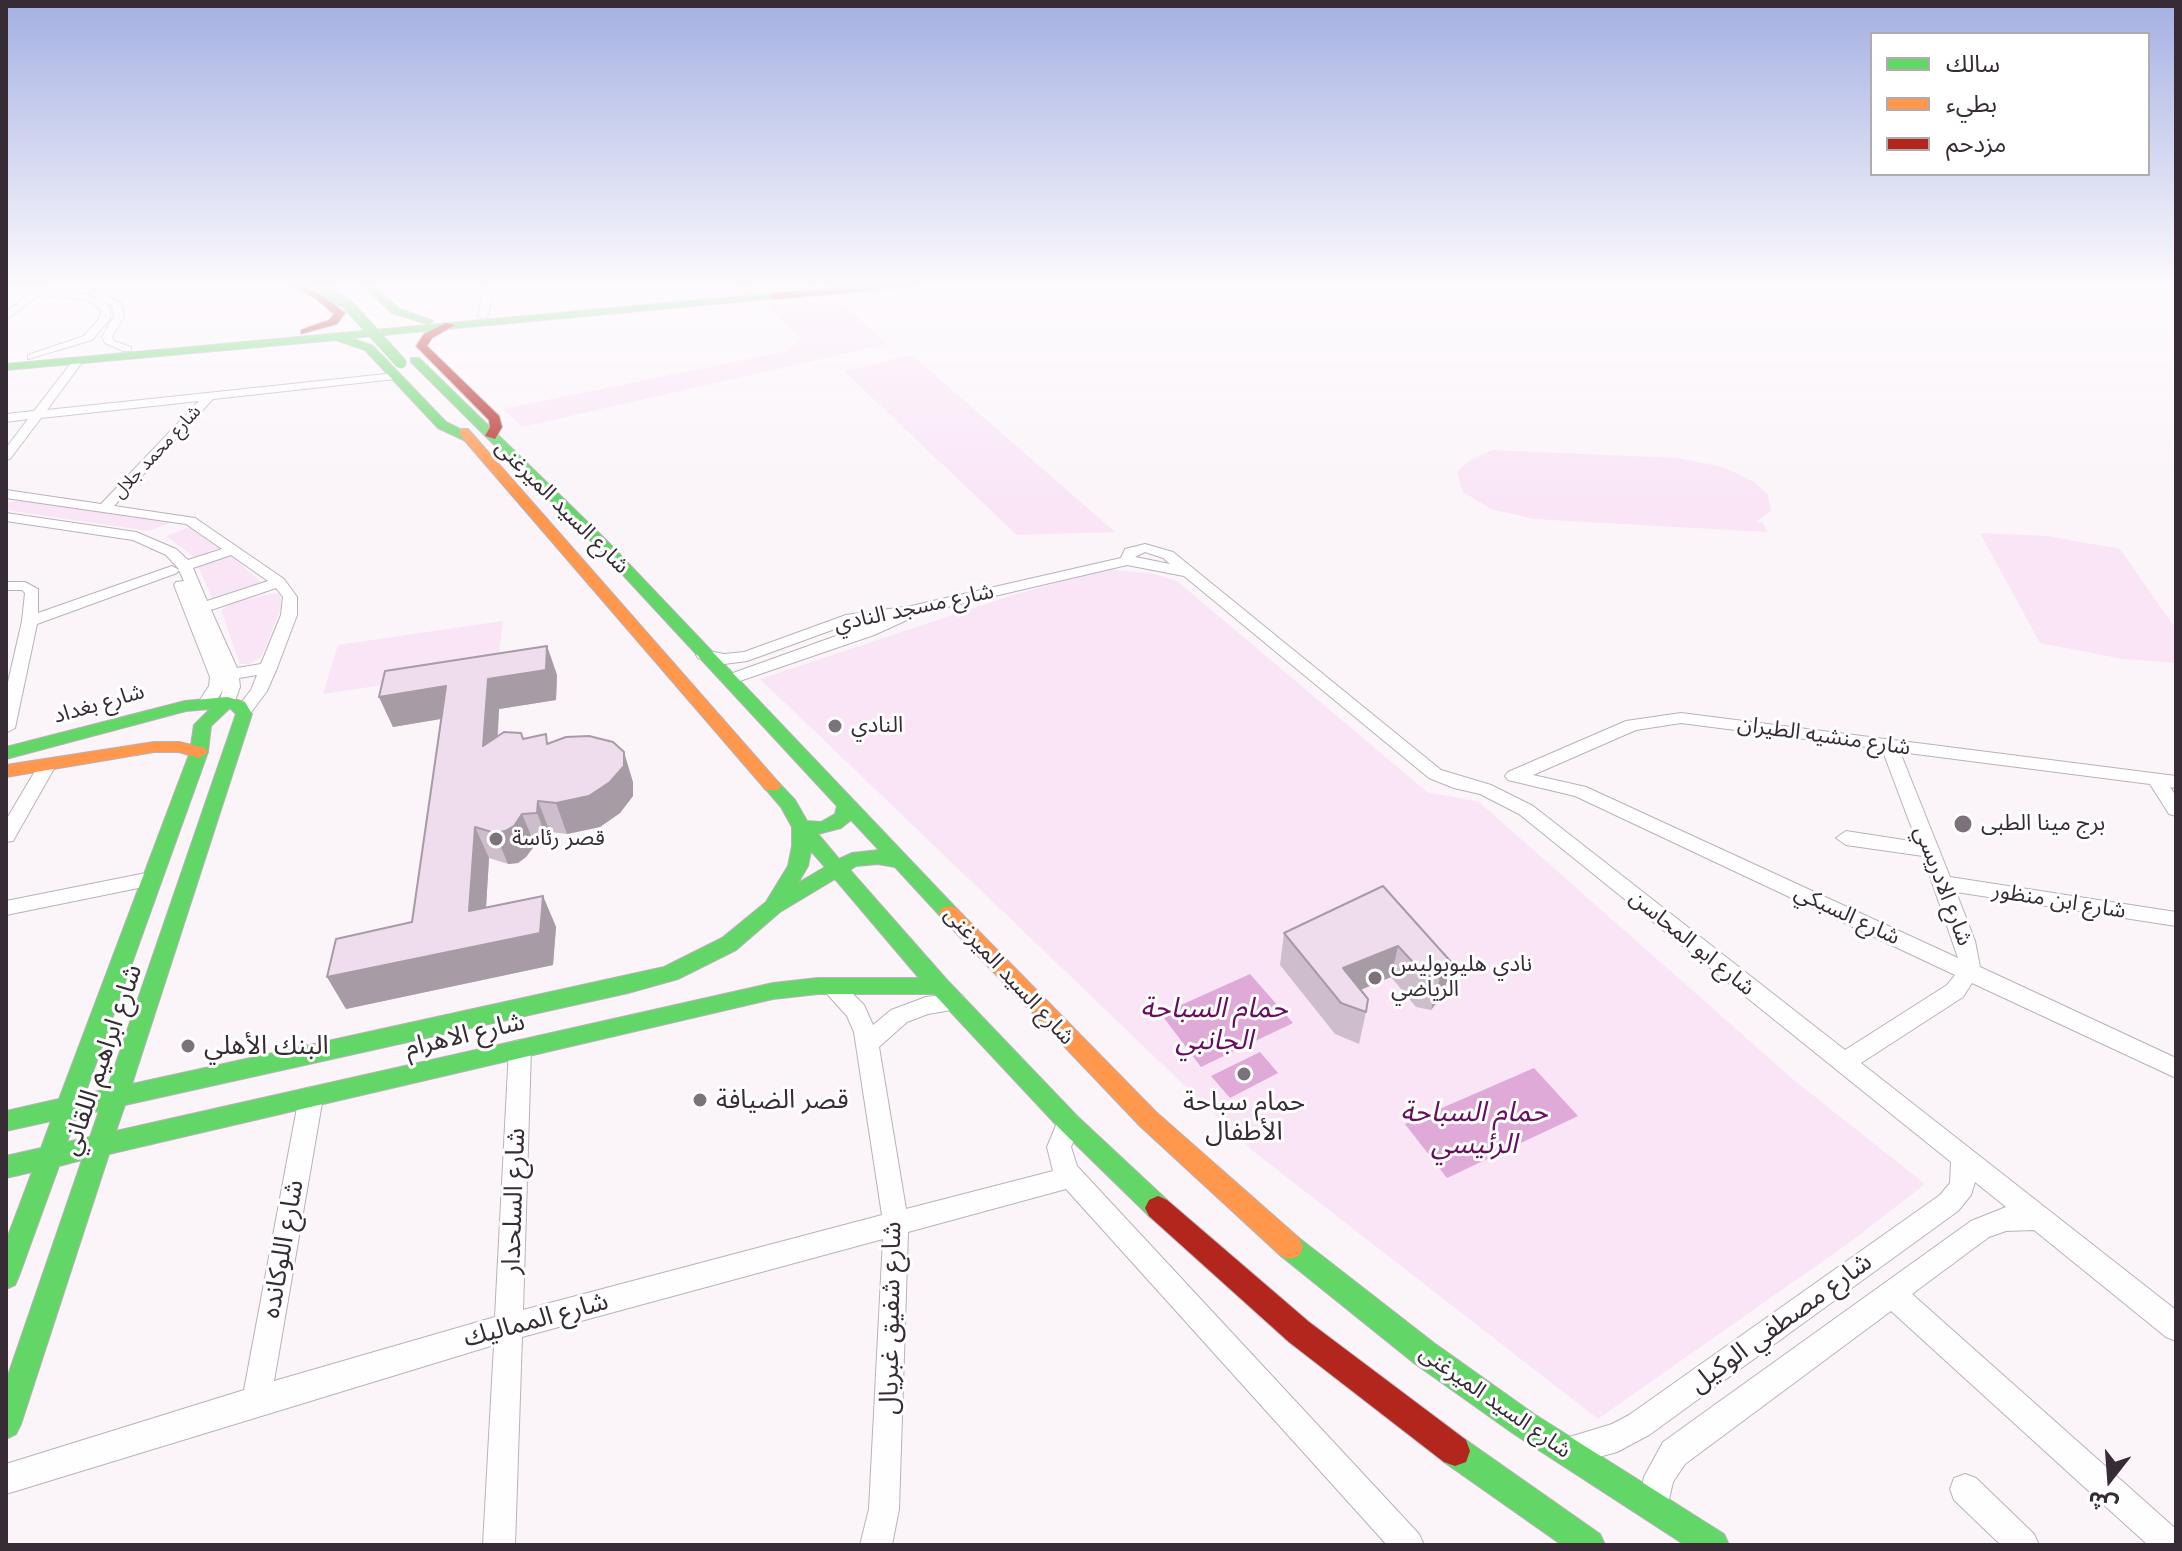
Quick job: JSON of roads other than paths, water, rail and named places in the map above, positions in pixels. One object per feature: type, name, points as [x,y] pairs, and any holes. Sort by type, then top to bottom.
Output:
[{"type":"main road","points":[[6,359],[39,356]]},
{"type":"main road","points":[[6,367],[124,356]]},
{"type":"main road","points":[[399,356],[484,441]]},
{"type":"main road","points":[[409,356],[484,441]]},
{"type":"main road","name":"شارع السيد الميرغنى","points":[[431,356],[495,419],[496,427],[484,441]]},
{"type":"main road","name":"شارع السيد الميرغنى","points":[[378,357],[442,425],[484,441],[565,505],[1090,1062],[1234,1199],[1394,1331],[1563,1450],[1713,1545]]},
{"type":"main road","name":"شارع السيد الميرغنى","points":[[484,441],[788,804],[801,827],[947,994],[1069,1123],[1190,1239],[1299,1332],[1548,1533],[1589,1545]]},
{"type":"main road","points":[[206,703],[238,711]]},
{"type":"main road","name":"شارع بغداد","points":[[6,753],[153,713],[206,703]]},
{"type":"main road","name":"شارع ابراهيم اللقاني","points":[[6,1276],[199,752],[203,725],[238,711]]},
{"type":"main road","name":"شارع ابراهيم اللقاني","points":[[6,1424],[117,1097],[238,711]]},
{"type":"main road","points":[[75,736],[96,737],[157,723],[173,726],[172,734],[154,747]]},
{"type":"main road","points":[[6,771],[154,747],[179,747],[199,752]]},
{"type":"main road","points":[[801,827],[821,828],[834,824],[843,817],[847,805]]},
{"type":"main road","name":"شارع الاهرام","points":[[6,1121],[654,979],[715,953],[748,931],[773,907],[798,866],[802,846],[801,827]]},
{"type":"main road","points":[[773,907],[837,867],[869,857],[901,862]]},
{"type":"main road","name":"شارع الاهرام","points":[[6,1167],[773,991],[831,986],[947,994]]},
{"type":"street","points":[[6,456],[78,361]]},
{"type":"street","points":[[6,418],[395,376]]},
{"type":"street","name":"شارع محمد جلال","points":[[106,507],[208,398]]},
{"type":"street","points":[[9,496],[190,521],[279,582]]},
{"type":"street","points":[[6,517],[148,540],[167,549],[204,607],[231,674],[269,668]]},
{"type":"street","points":[[148,540],[190,521]]},
{"type":"street","points":[[6,523],[126,540],[153,551],[178,568],[218,677],[217,686],[206,703]]},
{"type":"street","name":"شارع ابو المحاسن","points":[[1158,560],[1151,548],[1130,552],[1127,561],[1158,560],[1198,580],[1435,774],[1485,789],[1526,810],[2176,1327]]},
{"type":"street","points":[[30,621],[233,550]]},
{"type":"street","name":"شارع مسجد النادي","points":[[704,655],[724,659],[747,656],[843,620],[911,611],[1127,561]]},
{"type":"street","points":[[204,607],[279,582]]},
{"type":"street","name":"شارع ابراهيم اللقاني","points":[[231,674],[238,711],[256,698],[290,611],[290,597],[279,582]]},
{"type":"street","points":[[6,586],[22,586],[32,590],[30,621],[6,728]]},
{"type":"street","points":[[728,680],[869,632],[911,611]]},
{"type":"street","name":"شارع منشيه الطيران","points":[[1485,789],[1632,725],[1655,720],[1695,719],[2176,782]]},
{"type":"street","name":"شارع الادريسي","points":[[1843,1063],[1955,991],[1969,971],[1968,949],[1889,745]]},
{"type":"street","points":[[6,836],[47,765]]},
{"type":"street","name":"شارع السبكي","points":[[1514,776],[1580,791],[2176,1068]]},
{"type":"street","points":[[2156,780],[2176,810]]},
{"type":"street","points":[[1846,838],[1930,851]]},
{"type":"street","points":[[6,908],[151,879]]},
{"type":"street","name":"شارع ابن منظور","points":[[1943,883],[2176,919]]},
{"type":"street","name":"شارع شفيق غبريال","points":[[831,986],[856,1011],[867,1044],[895,1224],[884,1509],[876,1545]]},
{"type":"street","points":[[867,1044],[899,1016],[947,994]]},
{"type":"street","name":"شارع السلحدار","points":[[499,1545],[520,1049]]},
{"type":"street","name":"شارع اللوكانده","points":[[256,1401],[311,1097]]},
{"type":"street","points":[[1069,1123],[1060,1140],[1059,1153],[1071,1177],[1408,1545]]},
{"type":"street","name":"شارع مصطفي الوكيل","points":[[1563,1450],[1604,1442],[1639,1425],[1949,1203],[1962,1187],[1963,1159]]},
{"type":"street","name":"شارع المماليك","points":[[6,1479],[508,1327],[1071,1177]]},
{"type":"street","name":"شارع مصطفي الوكيل","points":[[1654,1508],[1659,1477],[1674,1453],[1987,1225],[2005,1219],[2037,1218]]},
{"type":"street","points":[[1891,1293],[2171,1545]]},
{"type":"street","points":[[1965,1489],[2023,1545]]},
{"type":"water","name":"حمام السباحة الجانبي","points":[[1250,974],[1293,1023],[1201,1067],[1161,1014]]},
{"type":"water","name":"حمام سباحة الأطفال","points":[[1260,1052],[1278,1073],[1230,1098],[1211,1076]]},
{"type":"water","name":"حمام السباحة الرئيسي","points":[[1534,1068],[1578,1116],[1447,1178],[1405,1124]]},
{"type":"place","name":"النادي","points":[[835,726]]},
{"type":"place","name":"برج مينا الطبى","points":[[1963,824]]},
{"type":"place","name":"قصر رئاسة","points":[[496,839]]},
{"type":"place","name":"نادي هليوبوليس الرياضي","points":[[1375,978]]},
{"type":"place","name":"البنك الأهلي","points":[[188,1046]]},
{"type":"place","name":"حمام سباحة الأطفال","points":[[1244,1074]]},
{"type":"place","name":"قصر الضيافة","points":[[700,1100]]}]
